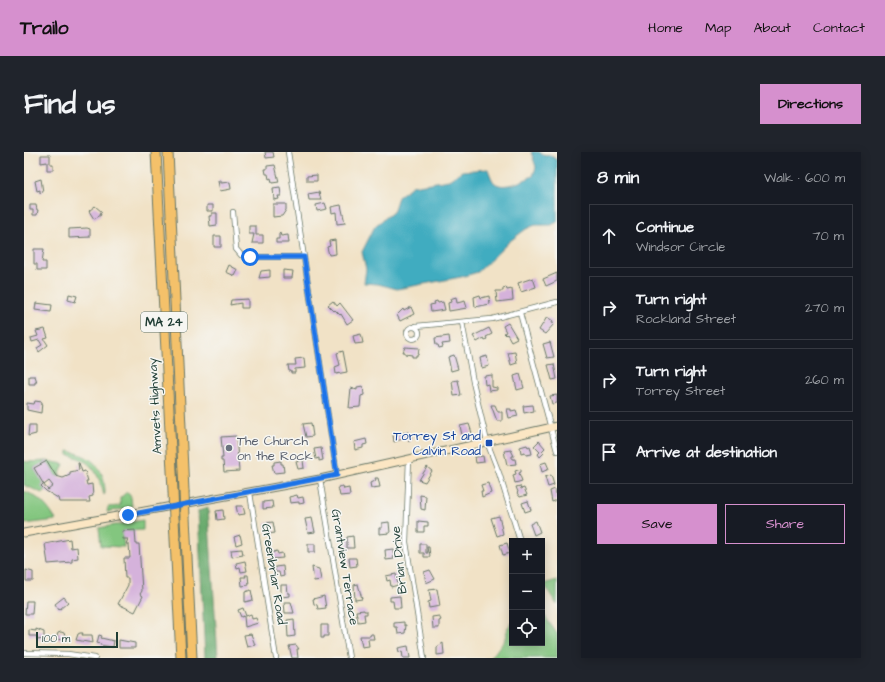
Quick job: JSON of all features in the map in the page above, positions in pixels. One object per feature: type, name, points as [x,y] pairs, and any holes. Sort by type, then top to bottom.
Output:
[{"type":"highway","name":"Amvets Highway","points":[[156,152],[181,658]]},
{"type":"highway","name":"Amvets Highway","points":[[168,152],[192,658]]},
{"type":"main road","points":[[24,533],[250,493],[320,479],[554,427]]},
{"type":"street","points":[[288,152],[337,475]]},
{"type":"street","points":[[233,212],[236,249],[241,255],[250,257],[304,257]]},
{"type":"street","points":[[416,326],[492,319],[520,313],[557,302]]},
{"type":"street","points":[[520,313],[554,427],[557,451]]},
{"type":"street","points":[[462,322],[473,382],[487,442],[500,473],[519,538]]},
{"type":"street","name":"Brian Drive","points":[[409,459],[406,542],[424,658]]},
{"type":"street","name":"Grantview Terrace","points":[[320,479],[349,658]]},
{"type":"street","name":"Greenbriar Road","points":[[250,493],[276,658]]},
{"type":"street","points":[[24,653],[68,654],[95,658]]},
{"type":"green space","points":[[68,451],[84,456],[96,464],[103,476],[104,495],[93,468],[83,460],[68,455]]},
{"type":"green space","points":[[24,461],[47,461],[34,468],[44,484],[41,486],[45,490],[42,493],[24,485]]},
{"type":"green space","points":[[47,461],[64,464],[59,476],[56,476]]},
{"type":"green space","points":[[24,491],[43,502],[56,520],[24,524]]},
{"type":"green space","points":[[127,492],[131,497],[132,507],[107,512],[108,507],[120,506],[120,498]]},
{"type":"green space","points":[[208,508],[218,658],[205,658],[198,511]]},
{"type":"green space","points":[[143,520],[143,530],[122,531],[124,547],[101,546],[99,528]]},
{"type":"green space","points":[[557,580],[557,605],[545,586],[545,584]]},
{"type":"green space","points":[[545,616],[557,634],[557,658],[491,658],[505,639],[509,626],[509,646],[545,646]]},
{"type":"water","points":[[531,152],[539,152],[545,156],[550,155],[557,160],[557,222],[551,225],[535,225],[526,229],[510,241],[478,272],[461,277],[397,289],[378,284],[364,283],[366,269],[362,252],[375,226],[393,212],[398,197],[412,186],[449,180],[462,171],[488,169],[492,180],[497,184],[513,184],[533,176],[536,167]]},
{"type":"building","points":[[265,152],[273,152],[274,157],[266,158]]},
{"type":"building","points":[[41,155],[50,155],[50,164],[53,164],[53,170],[47,170],[47,162],[41,163]]},
{"type":"building","points":[[275,165],[279,182],[272,183],[271,178],[269,179],[268,174],[266,174],[265,169],[267,169],[267,166]]},
{"type":"building","points":[[317,175],[317,181],[307,181],[307,176]]},
{"type":"building","points":[[41,179],[43,192],[40,193],[40,190],[37,191],[35,181]]},
{"type":"building","points":[[221,180],[221,183],[230,182],[231,189],[220,191],[218,181]]},
{"type":"building","points":[[280,187],[281,196],[278,196],[279,199],[274,200],[273,188]]},
{"type":"building","points":[[319,192],[321,200],[309,200],[308,194]]},
{"type":"building","points":[[325,203],[327,209],[317,211],[316,205]]},
{"type":"building","points":[[273,204],[286,204],[286,210],[282,216],[273,217]]},
{"type":"building","points":[[30,205],[36,205],[38,210],[37,215],[33,215],[33,210],[30,210]]},
{"type":"building","points":[[207,205],[213,205],[213,211],[207,211]]},
{"type":"building","points":[[341,205],[345,223],[337,224],[336,212],[332,213],[331,207]]},
{"type":"building","points":[[95,206],[102,212],[100,213],[101,215],[94,219],[89,211]]},
{"type":"building","points":[[212,213],[217,213],[217,225],[210,226],[209,216],[212,216]]},
{"type":"building","points":[[249,226],[256,226],[256,235],[263,235],[263,243],[252,243],[254,234],[249,234]]},
{"type":"building","points":[[69,229],[90,229],[90,237],[69,238]]},
{"type":"building","points":[[280,233],[281,236],[288,235],[289,243],[276,243],[276,239],[279,239]]},
{"type":"building","points":[[214,236],[221,236],[221,247],[214,247]]},
{"type":"building","points":[[335,240],[336,254],[329,255],[327,247],[330,246],[329,241]]},
{"type":"building","points":[[34,249],[44,249],[42,262],[46,262],[46,270],[37,270],[37,264],[34,264]]},
{"type":"building","points":[[229,265],[238,270],[235,276],[226,272]]},
{"type":"building","points":[[270,270],[270,277],[259,278],[261,271]]},
{"type":"building","points":[[283,270],[293,271],[292,278],[283,278]]},
{"type":"building","points":[[557,273],[557,281],[546,286],[543,279]]},
{"type":"building","points":[[533,278],[536,287],[521,292],[518,283]]},
{"type":"building","points":[[506,287],[507,290],[512,289],[513,300],[497,302],[496,291],[503,291],[503,288]]},
{"type":"building","points":[[69,294],[77,296],[75,302],[68,300]]},
{"type":"building","points":[[480,295],[481,298],[489,296],[490,304],[475,307],[474,297]]},
{"type":"building","points":[[456,297],[457,303],[465,301],[467,308],[449,311],[448,303],[451,302],[450,299]]},
{"type":"building","points":[[248,299],[248,308],[241,308],[241,303],[230,305],[231,300]]},
{"type":"building","points":[[333,301],[337,306],[340,303],[353,320],[347,324],[341,314],[340,315],[335,310],[334,311],[328,305]]},
{"type":"building","points":[[437,301],[438,303],[443,302],[445,310],[431,312],[430,305],[435,304],[434,302]]},
{"type":"building","points":[[36,303],[52,305],[51,312],[35,310]]},
{"type":"building","points":[[411,307],[414,314],[400,321],[397,315],[403,309],[404,311]]},
{"type":"building","points":[[547,317],[553,321],[552,323],[554,324],[545,334],[539,330]]},
{"type":"building","points":[[508,323],[517,338],[511,341],[507,334],[506,335],[504,333],[506,332],[503,326]]},
{"type":"building","points":[[489,328],[492,334],[486,337],[487,339],[485,340],[484,338],[477,342],[473,336]]},
{"type":"building","points":[[45,329],[48,338],[44,339],[48,345],[39,352],[37,348],[42,345],[39,340],[32,342],[31,338],[38,336],[36,331]]},
{"type":"building","points":[[361,334],[363,343],[355,344],[353,336]]},
{"type":"building","points":[[449,336],[450,343],[442,344],[443,347],[439,348],[438,345],[436,345],[435,338]]},
{"type":"building","points":[[550,342],[554,357],[547,358],[543,344]]},
{"type":"building","points":[[405,347],[419,348],[418,355],[416,355],[416,357],[412,357],[412,355],[405,354],[405,352],[403,352]]},
{"type":"building","points":[[343,351],[347,372],[336,374],[335,367],[340,365],[337,353]]},
{"type":"building","points":[[515,352],[517,363],[511,365],[508,353]]},
{"type":"building","points":[[454,355],[458,369],[451,371],[448,357]]},
{"type":"building","points":[[487,356],[489,366],[482,368],[480,358]]},
{"type":"building","points":[[304,358],[305,368],[295,369],[295,373],[291,373],[291,371],[289,371],[288,365],[296,365],[295,359]]},
{"type":"building","points":[[554,364],[557,379],[552,380],[548,365]]},
{"type":"building","points":[[520,374],[524,388],[517,390],[514,376]]},
{"type":"building","points":[[492,375],[492,387],[497,388],[497,390],[489,391],[488,384],[485,385],[484,376]]},
{"type":"building","points":[[29,376],[35,376],[37,382],[35,382],[35,384],[29,384]]},
{"type":"building","points":[[458,380],[461,395],[454,396],[452,381]]},
{"type":"building","points":[[363,386],[364,395],[361,396],[360,407],[349,408],[351,388],[357,390],[357,387]]},
{"type":"building","points":[[557,395],[557,403],[552,404],[550,396]]},
{"type":"building","points":[[35,401],[42,402],[41,413],[27,410],[27,403],[34,404]]},
{"type":"building","points":[[491,405],[495,405],[498,412],[502,412],[502,421],[497,421]]},
{"type":"building","points":[[533,405],[534,411],[524,413],[523,406]]},
{"type":"building","points":[[507,409],[511,409],[511,411],[516,410],[518,416],[509,418]]},
{"type":"building","points":[[311,423],[313,436],[306,437],[303,424]]},
{"type":"building","points":[[469,424],[472,433],[462,435],[460,426]]},
{"type":"building","points":[[29,425],[36,425],[36,434],[28,436]]},
{"type":"building","points":[[408,432],[409,436],[411,436],[409,442],[405,438],[394,442],[393,435]]},
{"type":"building","name":"The Church on the Rock","points":[[236,436],[239,471],[224,472],[223,461],[221,461],[221,458],[223,458],[221,437]]},
{"type":"building","points":[[366,439],[367,444],[363,445],[363,448],[355,450],[354,442]]},
{"type":"building","points":[[539,441],[545,448],[542,451],[544,453],[540,457],[538,454],[540,452],[534,446]]},
{"type":"building","points":[[527,445],[528,447],[530,446],[532,454],[526,455],[525,452],[521,453],[520,447]]},
{"type":"building","points":[[321,448],[323,460],[319,461],[319,458],[316,459],[314,449]]},
{"type":"building","points":[[511,450],[514,456],[512,456],[512,459],[515,459],[516,464],[507,465],[504,451]]},
{"type":"building","points":[[483,456],[484,462],[476,463],[475,457]]},
{"type":"building","points":[[303,460],[304,468],[298,469],[296,462]]},
{"type":"building","points":[[47,461],[56,476],[63,478],[70,475],[70,472],[79,470],[79,463],[82,472],[85,471],[88,481],[86,481],[87,485],[92,484],[93,496],[89,497],[90,502],[59,502],[58,498],[46,491],[41,486],[43,484],[48,490],[53,486],[49,481],[44,485],[34,468]]},
{"type":"building","points":[[281,461],[284,472],[274,473],[272,465],[274,465],[274,462]]},
{"type":"building","points":[[546,462],[549,469],[542,472],[540,464]]},
{"type":"building","points":[[427,467],[432,471],[425,482],[419,480]]},
{"type":"building","points":[[521,469],[521,472],[519,473],[522,481],[515,483],[513,475],[516,474],[515,471]]},
{"type":"building","points":[[551,475],[554,485],[548,487],[545,477]]},
{"type":"building","points":[[375,478],[378,478],[380,487],[371,488],[370,483],[376,480]]},
{"type":"building","points":[[488,483],[491,493],[482,497],[481,491],[483,491],[481,485]]},
{"type":"building","points":[[343,486],[344,489],[349,488],[350,495],[340,496],[338,487]]},
{"type":"building","points":[[520,486],[521,489],[524,488],[527,495],[520,497],[517,493],[516,487]]},
{"type":"building","points":[[555,489],[557,500],[552,502],[550,491]]},
{"type":"building","points":[[297,495],[298,498],[303,497],[304,503],[290,503],[289,497]]},
{"type":"building","points":[[420,495],[426,496],[425,510],[421,509]]},
{"type":"building","points":[[272,501],[273,508],[263,509],[263,502]]},
{"type":"building","points":[[528,501],[531,510],[525,512],[522,503]]},
{"type":"building","points":[[236,506],[243,506],[245,514],[238,515]]},
{"type":"building","points":[[223,510],[224,519],[217,520],[216,511]]},
{"type":"building","points":[[499,516],[503,534],[497,536],[491,518]]},
{"type":"building","points":[[312,518],[315,532],[308,533],[305,519]]},
{"type":"building","points":[[418,521],[428,522],[428,526],[424,526],[424,532],[418,532]]},
{"type":"building","points":[[536,521],[540,532],[534,535],[530,524]]},
{"type":"building","points":[[273,522],[275,533],[267,534],[265,523]]},
{"type":"building","points":[[389,522],[390,533],[379,534],[379,528],[382,528],[382,523]]},
{"type":"building","points":[[135,530],[136,544],[139,544],[142,591],[140,594],[143,596],[135,612],[118,604],[128,585],[128,578],[125,578],[124,558],[130,558],[129,544],[126,544],[128,539],[123,539],[122,531]]},
{"type":"building","points":[[240,535],[242,543],[236,545],[234,537]]},
{"type":"building","points":[[353,536],[354,548],[347,548],[347,537]]},
{"type":"building","points":[[70,539],[71,548],[77,547],[78,558],[72,559],[72,562],[48,564],[45,544]]},
{"type":"building","points":[[507,543],[509,553],[503,555],[500,545]]},
{"type":"building","points":[[308,544],[315,544],[315,552],[308,552]]},
{"type":"building","points":[[420,544],[426,544],[426,553],[428,553],[427,547],[429,547],[430,557],[424,557],[424,553],[420,553]]},
{"type":"building","points":[[242,549],[243,555],[232,557],[231,550]]},
{"type":"building","points":[[393,549],[394,559],[386,560],[385,550]]},
{"type":"building","points":[[277,551],[278,554],[282,553],[283,558],[272,559],[271,553]]},
{"type":"building","points":[[349,558],[356,558],[357,566],[350,567]]},
{"type":"building","points":[[245,561],[247,571],[241,572],[240,567],[237,568],[236,563]]},
{"type":"building","points":[[283,566],[284,576],[280,577],[279,572],[275,572],[275,567]]},
{"type":"building","points":[[312,567],[319,569],[321,580],[314,581]]},
{"type":"building","points":[[26,570],[33,572],[33,581],[26,581]]},
{"type":"building","points":[[430,570],[435,579],[426,583],[424,572]]},
{"type":"building","points":[[396,574],[398,585],[391,587],[390,580],[387,581],[386,576]]},
{"type":"building","points":[[245,575],[248,575],[249,585],[242,586],[241,577],[246,577]]},
{"type":"building","points":[[358,584],[362,599],[355,600],[354,585]]},
{"type":"building","points":[[281,585],[287,585],[290,596],[281,597]]},
{"type":"building","points":[[437,589],[440,606],[429,608],[428,602],[431,601],[429,590]]},
{"type":"building","points":[[251,590],[253,600],[245,602],[245,592]]},
{"type":"building","points":[[324,596],[326,608],[318,609],[317,605],[314,604],[313,599]]},
{"type":"building","points":[[400,596],[401,608],[394,608],[393,601],[390,601],[390,597]]},
{"type":"building","points":[[64,597],[68,602],[59,610],[55,604]]},
{"type":"building","points":[[26,601],[33,601],[32,614],[25,614]]},
{"type":"building","points":[[284,602],[291,602],[294,613],[285,613]]},
{"type":"building","points":[[243,608],[246,616],[251,614],[252,619],[256,618],[258,623],[245,627],[244,616],[241,617],[238,610]]},
{"type":"building","points":[[356,611],[367,611],[367,614],[364,614],[365,621],[358,622]]},
{"type":"building","points":[[439,616],[441,620],[439,621],[439,628],[433,628],[432,617]]},
{"type":"building","points":[[294,619],[295,636],[288,637],[287,620]]},
{"type":"building","points":[[404,622],[404,625],[406,625],[405,633],[398,634],[397,627],[394,627],[394,623]]},
{"type":"building","points":[[321,625],[328,625],[328,636],[324,636],[324,638],[321,638]]},
{"type":"building","points":[[36,629],[44,632],[44,639],[37,640],[37,636],[29,636],[29,630],[36,631]]},
{"type":"building","points":[[59,632],[63,632],[65,636],[63,640],[59,640],[57,638],[57,634]]},
{"type":"building","points":[[83,633],[82,635],[92,635],[93,643],[76,640],[78,634]]},
{"type":"building","points":[[251,634],[255,645],[247,647],[244,635]]},
{"type":"building","points":[[373,634],[374,639],[368,639],[369,646],[362,647],[360,636],[370,636]]},
{"type":"building","points":[[99,635],[102,636],[101,638],[114,641],[113,647],[100,645],[101,644],[97,643]]},
{"type":"building","points":[[119,640],[135,643],[135,648],[119,648]]},
{"type":"building","points":[[443,643],[444,654],[437,655],[437,647]]},
{"type":"building","points":[[296,645],[299,649],[297,649],[298,658],[292,658],[289,646]]},
{"type":"building","points":[[408,646],[410,658],[403,658],[402,651],[399,652],[398,648]]},
{"type":"place","name":"Torrey St and Calvin Road","points":[[489,443]]},
{"type":"place","name":"The Church on the Rock","points":[[229,448]]},
{"type":"route","points":[[128,515],[239,495],[337,475],[304,257],[250,257]]}]
